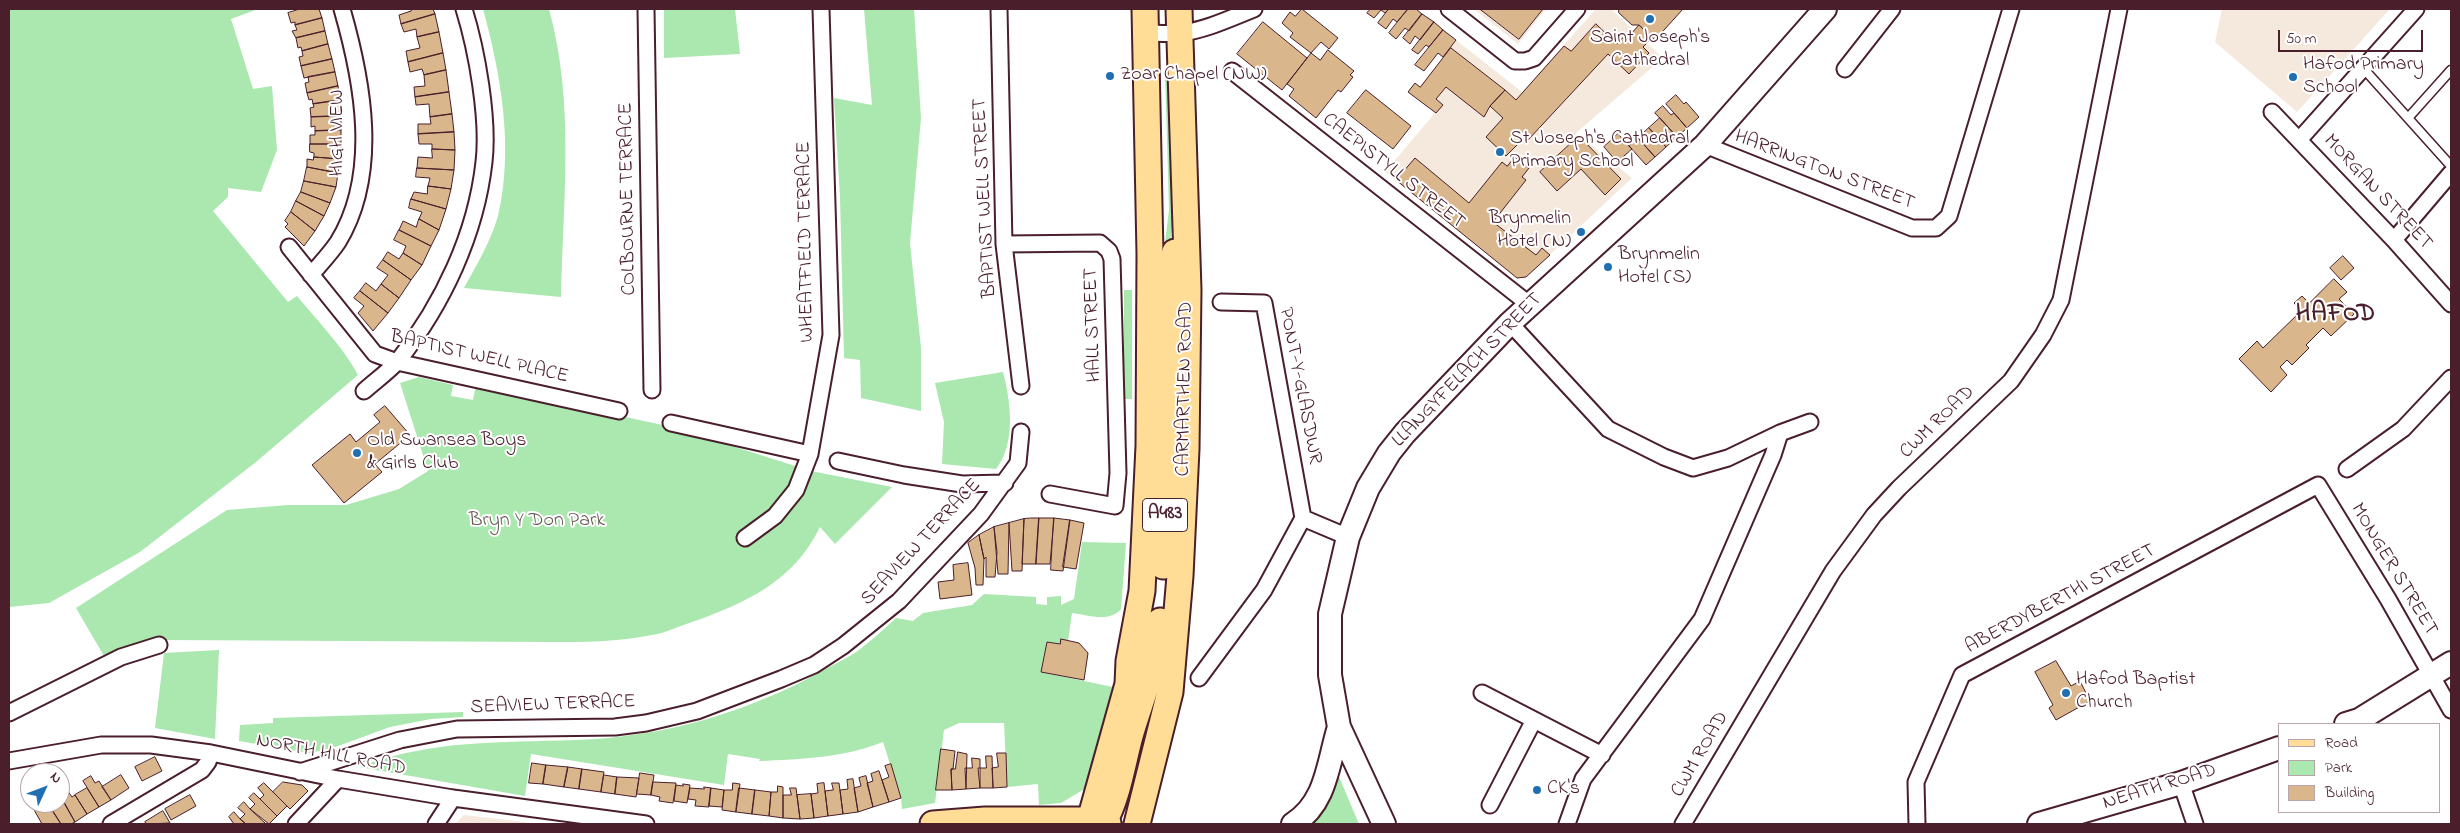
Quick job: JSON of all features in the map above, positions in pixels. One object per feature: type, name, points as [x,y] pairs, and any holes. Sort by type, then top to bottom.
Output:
[{"type":"main road","name":"CARMARTHEN ROAD","points":[[1111,822],[1170,692],[1180,576],[1187,384],[1188,290],[1179,9]]},
{"type":"main road","name":"LLANGYFELACH STREET","points":[[1384,824],[1339,727],[1330,675],[1330,614],[1348,537],[1364,497],[1388,453],[1510,324],[1705,145],[1825,9]]},
{"type":"main road","name":"CARMARTHEN ROAD","points":[[1111,822],[1130,661],[1142,591],[1149,446],[1150,254],[1145,21]]},
{"type":"main road","name":"A483","points":[[1111,822],[1130,736],[1158,646],[1170,402],[1170,291],[1184,198]]},
{"type":"main road","points":[[2349,723],[2359,720],[2451,663]]},
{"type":"main road","points":[[1293,824],[1314,808],[1326,780],[1339,727]]},
{"type":"main road","name":"NEATH ROAD","points":[[2039,824],[2181,783],[2278,748]]},
{"type":"main road","points":[[933,824],[985,820],[1111,822]]},
{"type":"street","name":"HIGH VIEW","points":[[311,275],[337,242],[353,209],[360,182],[363,153],[362,99],[351,41],[342,9]]},
{"type":"street","points":[[364,391],[397,362],[434,309],[458,260],[474,217],[484,161],[482,100],[470,28],[464,9]]},
{"type":"street","name":"COLBOURNE TERRACE","points":[[646,9],[652,390]]},
{"type":"street","name":"WHEATFIELD TERRACE","points":[[745,538],[775,516],[796,490],[810,454],[831,335],[821,9]]},
{"type":"street","name":"BAPTIST WELL STREET","points":[[998,9],[1004,244],[1021,386]]},
{"type":"street","points":[[1145,21],[1180,33],[1209,27],[1254,9]]},
{"type":"street","points":[[1449,9],[1515,61],[1524,61],[1534,58],[1576,9]]},
{"type":"street","points":[[1845,69],[1892,9]]},
{"type":"street","name":"HARRINGTON STREET","points":[[1705,145],[1912,228],[1936,228],[1949,216],[2011,9]]},
{"type":"street","name":"CWM ROAD","points":[[1683,824],[1828,579],[1851,545],[1899,488],[2012,381],[2043,335],[2061,300],[2119,9]]},
{"type":"street","points":[[2299,140],[2416,9]]},
{"type":"street","name":"CAEPISTYLL STREET","points":[[1232,71],[1530,305]]},
{"type":"street","name":"MORGAN STREET","points":[[2272,112],[2394,240],[2451,304]]},
{"type":"street","points":[[2394,240],[2451,173]]},
{"type":"street","name":"HALL STREET","points":[[1004,244],[1100,243],[1109,251],[1114,278],[1118,473],[1115,506],[1050,494]]},
{"type":"street","name":"BAPTIST WELL PLACE","points":[[289,247],[375,354],[397,362],[619,411]]},
{"type":"street","name":"PONT-Y-GLASDWR","points":[[1222,302],[1264,303],[1303,518]]},
{"type":"street","points":[[1510,324],[1608,429],[1664,457],[1693,468],[1728,458],[1780,433],[1810,422]]},
{"type":"street","points":[[2347,469],[2403,429],[2451,378]]},
{"type":"street","points":[[671,423],[810,454]]},
{"type":"street","name":"SEAVIEW TERRACE","points":[[300,772],[400,740],[457,729],[615,727],[646,723],[697,711],[781,680],[814,664],[843,646],[899,601],[981,514],[1005,483],[1018,463],[1021,432]]},
{"type":"street","points":[[1567,824],[1583,779],[1702,619],[1773,455],[1780,433]]},
{"type":"street","points":[[838,461],[904,475],[962,484],[1005,483]]},
{"type":"street","name":"MONGER STREET","points":[[2318,485],[2388,599],[2451,710]]},
{"type":"street","name":"ABERDYBERTHI STREET","points":[[1917,824],[1916,782],[1962,675],[2318,485]]},
{"type":"street","points":[[1199,678],[1264,590],[1303,518],[1348,537]]},
{"type":"street","points":[[9,713],[121,657],[159,646]]},
{"type":"street","points":[[1482,693],[1602,755]]},
{"type":"street","points":[[1490,804],[1534,720]]},
{"type":"street","name":"NORTH HILL ROAD","points":[[9,761],[100,745],[151,745],[211,753],[300,772],[453,798],[646,824]]},
{"type":"street","points":[[111,824],[202,770],[208,762],[211,753]]},
{"type":"street","points":[[296,824],[338,779]]},
{"type":"street","points":[[2181,783],[2195,824]]},
{"type":"street","points":[[436,824],[453,798]]},
{"type":"lane","points":[[2363,68],[2451,166]]},
{"type":"lane","points":[[2408,118],[2451,70]]},
{"type":"lane","points":[[1177,431],[1178,414],[1187,384]]},
{"type":"lane","points":[[1164,655],[1171,601],[1174,504]]},
{"type":"lane","points":[[1111,822],[1128,784]]},
{"type":"shaded area","points":[[1474,9],[1546,9],[1518,44]]},
{"type":"shaded area","name":"St Joseph's Cathedral Primary School","points":[[1596,9],[1611,9],[1663,58],[1576,133],[1632,178],[1526,277],[1517,278],[1385,172],[1435,113],[1408,92],[1415,83],[1420,87],[1456,40],[1522,92]]},
{"type":"shaded area","name":"Hafod Primary School","points":[[2222,9],[2390,9],[2297,112],[2215,42]]},
{"type":"shaded area","points":[[464,815],[540,824],[455,824]]},
{"type":"green space","points":[[9,9],[258,9],[231,19],[253,89],[272,86],[277,150],[261,192],[228,188],[228,197],[213,211],[288,302],[297,296],[338,344],[358,375],[256,462],[140,552],[49,603],[9,607]]},
{"type":"green space","points":[[483,9],[549,9],[557,44],[565,116],[566,152],[561,297],[464,288],[483,253],[498,216],[505,164],[505,138],[500,86]]},
{"type":"green space","points":[[664,9],[735,9],[740,54],[664,58]]},
{"type":"green space","points":[[864,9],[914,9],[921,118],[910,243],[921,348],[921,411],[861,398],[860,360],[844,358],[840,197],[834,98],[872,105]]},
{"type":"green space","points":[[1171,71],[1174,210],[1165,282],[1160,282],[1169,210],[1165,72]]},
{"type":"green space","points":[[1124,290],[1132,290],[1132,399],[1124,399]]},
{"type":"green space","points":[[1003,372],[1010,409],[1010,422],[1007,448],[996,469],[942,464],[944,422],[935,383]]},
{"type":"green space","name":"Bryn Y Don Park","points":[[419,377],[453,385],[451,396],[473,400],[476,385],[672,427],[811,471],[892,487],[835,544],[820,527],[797,562],[766,588],[731,607],[657,634],[614,640],[575,642],[160,640],[104,656],[76,608],[227,510],[288,505],[346,505],[399,489],[428,471],[400,383]]},
{"type":"green space","points":[[1082,542],[1126,543],[1121,609],[1111,616],[1104,617],[1072,613],[1068,641],[1060,644],[1047,642],[1041,672],[1113,687],[1104,737],[1088,787],[1061,803],[1039,805],[1038,784],[1007,787],[1004,723],[959,723],[944,730],[935,803],[902,809],[901,798],[883,742],[838,755],[807,758],[759,761],[760,759],[728,754],[724,785],[531,754],[525,796],[359,767],[414,751],[440,747],[493,742],[608,738],[672,728],[703,720],[764,699],[822,671],[859,650],[896,618],[913,621],[923,613],[972,605],[984,594],[1036,597],[1036,604],[1047,605],[1047,597],[1061,596],[1061,605],[1074,599]]},
{"type":"green space","points":[[219,650],[215,739],[155,728],[164,653]]},
{"type":"green space","points":[[463,712],[463,717],[431,719],[390,727],[330,749],[309,753],[239,741],[240,725],[273,723],[273,718]]},
{"type":"green space","points":[[1337,772],[1359,824],[1309,824]]},
{"type":"building","points":[[300,9],[319,9],[322,18],[295,25],[295,22],[291,23],[288,13]]},
{"type":"building","points":[[411,9],[433,9],[435,14],[401,24],[399,15],[411,11]]},
{"type":"building","points":[[1302,9],[1338,38],[1329,49],[1321,42],[1311,53],[1290,37],[1293,33],[1282,23],[1290,12],[1295,16]]},
{"type":"building","points":[[1371,9],[1389,9],[1385,13],[1381,10],[1374,18],[1367,13]]},
{"type":"building","points":[[1389,9],[1408,9],[1397,22],[1393,19],[1386,29],[1378,23]]},
{"type":"building","points":[[1408,9],[1416,9],[1422,14],[1409,31],[1405,28],[1396,39],[1389,33]]},
{"type":"building","points":[[1480,9],[1543,9],[1519,39]]},
{"type":"building","name":"Saint Joseph's Cathedral","points":[[1619,9],[1683,9],[1655,40],[1639,25],[1632,25],[1619,13]]},
{"type":"building","points":[[435,14],[439,32],[417,37],[416,29],[404,32],[401,24]]},
{"type":"building","points":[[1422,14],[1434,22],[1420,40],[1415,36],[1410,44],[1403,38]]},
{"type":"building","points":[[322,18],[325,31],[296,38],[292,31],[297,30],[295,25]]},
{"type":"building","points":[[1263,22],[1307,58],[1282,90],[1237,54]]},
{"type":"building","points":[[1434,22],[1443,30],[1429,47],[1426,45],[1418,54],[1412,50]]},
{"type":"building","points":[[1596,24],[1617,44],[1628,32],[1630,35],[1639,25],[1652,38],[1643,47],[1649,53],[1629,74],[1608,54],[1528,140],[1525,137],[1506,156],[1486,137],[1503,118],[1490,106],[1505,90],[1516,100],[1564,46],[1571,51]]},
{"type":"building","points":[[1443,30],[1456,40],[1443,57],[1438,53],[1424,71],[1415,65]]},
{"type":"building","points":[[325,31],[328,44],[302,51],[301,47],[298,48],[296,38]]},
{"type":"building","points":[[439,32],[443,53],[408,62],[406,51],[420,48],[417,37]]},
{"type":"building","points":[[328,44],[332,59],[301,66],[299,57],[303,56],[302,51]]},
{"type":"building","points":[[1451,48],[1505,90],[1490,106],[1484,117],[1446,87],[1436,99],[1443,105],[1436,113],[1408,92],[1415,83],[1420,87]]},
{"type":"building","points":[[1328,50],[1354,71],[1350,75],[1353,77],[1341,92],[1338,90],[1316,118],[1289,96],[1294,89],[1287,84],[1311,53],[1320,60]]},
{"type":"building","points":[[443,53],[446,70],[424,75],[422,69],[410,72],[408,62]]},
{"type":"building","points":[[332,59],[335,72],[304,78],[301,66]]},
{"type":"building","points":[[446,70],[449,92],[415,97],[414,87],[425,86],[424,75]]},
{"type":"building","points":[[335,72],[338,86],[307,93],[305,83],[309,82],[308,77]]},
{"type":"building","points":[[338,86],[340,100],[313,104],[312,99],[309,100],[307,93]]},
{"type":"building","points":[[1366,90],[1411,126],[1393,149],[1347,113]]},
{"type":"building","points":[[449,92],[452,114],[430,117],[429,104],[416,105],[415,97]]},
{"type":"building","points":[[1676,95],[1684,104],[1686,102],[1699,117],[1687,128],[1666,104]]},
{"type":"building","points":[[340,100],[341,116],[311,117],[310,108],[314,107],[313,104]]},
{"type":"building","points":[[1663,106],[1671,115],[1674,113],[1687,128],[1677,137],[1655,113]]},
{"type":"building","points":[[452,114],[454,132],[418,134],[418,124],[431,124],[430,117]]},
{"type":"building","points":[[341,116],[341,130],[315,131],[315,126],[311,127],[311,117]]},
{"type":"building","points":[[1660,118],[1677,137],[1666,147],[1649,128]]},
{"type":"building","points":[[1649,128],[1666,147],[1655,157],[1638,138]]},
{"type":"building","points":[[341,130],[341,144],[310,144],[310,135],[315,135],[315,131]]},
{"type":"building","points":[[454,132],[455,150],[432,149],[432,144],[419,144],[418,134]]},
{"type":"building","points":[[1618,134],[1632,149],[1617,162],[1604,147]]},
{"type":"building","points":[[1579,136],[1621,179],[1605,195],[1581,169],[1557,191],[1540,172]]},
{"type":"building","points":[[1638,138],[1655,157],[1646,165],[1629,146]]},
{"type":"building","points":[[310,144],[341,144],[340,159],[314,157],[314,153],[310,152]]},
{"type":"building","points":[[432,149],[455,150],[454,170],[417,168],[418,157],[432,158]]},
{"type":"building","points":[[314,157],[340,159],[338,173],[307,167],[307,159],[313,160]]},
{"type":"building","points":[[1515,157],[1529,168],[1522,177],[1526,180],[1493,222],[1536,255],[1542,248],[1550,255],[1526,277],[1517,278],[1396,180],[1415,158],[1469,203],[1502,162],[1507,166]]},
{"type":"building","points":[[307,167],[338,173],[336,187],[304,181]]},
{"type":"building","points":[[417,168],[454,170],[451,189],[428,186],[430,178],[416,177]]},
{"type":"building","points":[[304,181],[336,187],[330,203],[301,192]]},
{"type":"building","points":[[428,186],[451,189],[446,209],[411,199],[414,192],[427,194]]},
{"type":"building","points":[[301,192],[330,203],[324,216],[296,201]]},
{"type":"building","points":[[411,199],[446,209],[439,230],[419,219],[422,212],[409,208]]},
{"type":"building","points":[[296,201],[324,216],[315,231],[291,212]]},
{"type":"building","points":[[291,212],[315,231],[304,246],[285,227],[288,224],[285,221]]},
{"type":"building","points":[[419,219],[439,230],[431,246],[399,230],[403,221],[416,227]]},
{"type":"building","points":[[399,230],[431,246],[422,265],[403,253],[406,246],[394,240]]},
{"type":"building","points":[[388,252],[399,259],[403,253],[422,265],[411,280],[383,260]]},
{"type":"building","points":[[2343,256],[2354,268],[2341,280],[2330,268]]},
{"type":"building","points":[[383,260],[411,280],[399,298],[381,284],[388,275],[377,268]]},
{"type":"building","points":[[2334,279],[2347,292],[2339,299],[2354,314],[2331,336],[2323,328],[2306,345],[2309,348],[2292,365],[2287,360],[2280,367],[2287,375],[2271,392],[2239,359],[2257,341],[2263,348],[2301,311],[2294,303],[2302,296],[2309,303]]},
{"type":"building","points":[[366,283],[376,291],[381,284],[399,298],[388,313],[360,291]]},
{"type":"building","points":[[360,291],[388,313],[373,331],[358,313],[364,306],[354,298]]},
{"type":"building","name":"Old Swansea Boys & Girls Club","points":[[385,406],[410,435],[375,464],[382,472],[344,503],[312,465],[350,434],[356,442],[380,422],[374,415]]},
{"type":"building","points":[[1039,518],[1036,564],[1022,564],[1024,519]]},
{"type":"building","points":[[1039,518],[1054,518],[1050,564],[1036,564]]},
{"type":"building","points":[[1054,518],[1070,520],[1063,571],[1051,570]]},
{"type":"building","points":[[1024,519],[1022,571],[1012,571],[1009,523]]},
{"type":"building","points":[[1070,520],[1084,523],[1076,569],[1063,567]]},
{"type":"building","points":[[1009,523],[1008,574],[998,574],[994,527]]},
{"type":"building","points":[[994,527],[997,552],[995,577],[986,577],[986,557],[984,559],[979,535]]},
{"type":"building","points":[[979,535],[984,559],[983,585],[976,585],[975,568],[968,543]]},
{"type":"building","points":[[968,563],[972,595],[940,599],[938,582],[954,580],[953,565]]},
{"type":"building","points":[[1061,639],[1079,643],[1088,653],[1084,680],[1041,672],[1047,642],[1060,644]]},
{"type":"building","name":"Hafod Baptist Church","points":[[2056,661],[2071,686],[2080,681],[2090,701],[2056,720],[2049,708],[2053,705],[2035,672]]},
{"type":"building","points":[[941,749],[955,751],[953,769],[951,769],[952,790],[936,790]]},
{"type":"building","points":[[958,752],[967,754],[966,789],[952,790],[951,769],[955,769]]},
{"type":"building","points":[[997,753],[1006,753],[1007,787],[993,788],[992,768],[998,767]]},
{"type":"building","points":[[986,756],[992,756],[993,788],[980,788],[978,768],[986,768]]},
{"type":"building","points":[[155,757],[162,771],[142,781],[135,767]]},
{"type":"building","points":[[972,758],[980,759],[980,788],[966,789],[965,768],[972,768]]},
{"type":"building","points":[[532,763],[546,765],[543,784],[529,783]]},
{"type":"building","points":[[891,764],[901,798],[889,802],[882,780],[889,777],[885,766]]},
{"type":"building","points":[[546,765],[568,767],[564,787],[543,784]]},
{"type":"building","points":[[568,767],[582,769],[579,789],[564,787]]},
{"type":"building","points":[[582,769],[604,772],[601,792],[579,789]]},
{"type":"building","points":[[879,771],[889,802],[873,807],[867,783],[873,781],[871,774]]},
{"type":"building","points":[[640,773],[654,775],[651,795],[637,794]]},
{"type":"building","points":[[121,775],[129,788],[111,800],[102,787]]},
{"type":"building","points":[[604,775],[617,777],[615,794],[601,792]]},
{"type":"building","points":[[91,776],[95,783],[99,781],[111,800],[99,807],[83,781]]},
{"type":"building","points":[[866,776],[873,807],[858,812],[854,788],[861,786],[859,778]]},
{"type":"building","points":[[617,777],[639,778],[636,797],[615,794]]},
{"type":"building","points":[[853,779],[858,812],[843,814],[840,790],[848,789],[847,780]]},
{"type":"building","points":[[283,782],[302,785],[308,791],[290,809],[273,792]]},
{"type":"building","points":[[653,782],[676,783],[673,803],[659,801],[660,797],[651,795]]},
{"type":"building","points":[[264,783],[287,806],[277,816],[260,799],[264,795],[258,788]]},
{"type":"building","points":[[733,783],[740,784],[736,812],[722,810],[724,790],[732,790]]},
{"type":"building","points":[[824,783],[828,816],[814,818],[811,794],[818,793],[817,784]]},
{"type":"building","points":[[832,783],[839,783],[843,814],[828,816],[825,791],[833,790]]},
{"type":"building","points":[[683,784],[690,785],[687,803],[674,801],[676,785],[683,786]]},
{"type":"building","points":[[778,786],[783,787],[783,818],[769,816],[771,792],[777,792]]},
{"type":"building","points":[[704,787],[711,788],[709,807],[695,806],[696,800],[688,799],[690,788],[704,789]]},
{"type":"building","points":[[87,788],[99,807],[87,814],[75,795]]},
{"type":"building","points":[[711,788],[724,790],[722,807],[709,806]]},
{"type":"building","points":[[739,788],[755,790],[752,814],[736,812]]},
{"type":"building","points":[[790,788],[796,788],[800,819],[783,818],[783,795],[791,795]]},
{"type":"building","points":[[755,790],[771,792],[769,816],[752,814]]},
{"type":"building","points":[[254,793],[277,816],[269,824],[250,809],[255,804],[249,798]]},
{"type":"building","points":[[70,794],[72,797],[75,795],[87,814],[75,822],[70,813]]},
{"type":"building","points":[[811,794],[814,818],[800,819],[797,795]]},
{"type":"building","points":[[190,795],[196,806],[171,820],[165,809]]},
{"type":"building","points":[[244,802],[266,824],[246,824],[240,819],[245,814],[238,808]]},
{"type":"building","points":[[163,811],[170,823],[146,824],[145,822]]},
{"type":"building","points":[[234,812],[246,824],[234,824],[229,817]]},
{"type":"building","points":[[36,813],[54,813],[61,824],[42,824]]},
{"type":"building","points":[[54,813],[70,813],[75,822],[61,824]]},
{"type":"place","name":"Saint Joseph's Cathedral","points":[[1650,19]]},
{"type":"place","name":"Zoar Chapel (NW)","points":[[1110,76]]},
{"type":"place","name":"Hafod Primary School","points":[[2293,77]]},
{"type":"place","name":"St Joseph's Cathedral Primary School","points":[[1500,152]]},
{"type":"place","name":"Brynmelin Hotel (N)","points":[[1581,232]]},
{"type":"place","name":"Brynmelin Hotel (S)","points":[[1608,267]]},
{"type":"place","name":"Old Swansea Boys & Girls Club","points":[[357,453]]},
{"type":"place","name":"Hafod Baptist Church","points":[[2066,693]]},
{"type":"place","name":"CK's","points":[[1537,790]]},
{"type":"district","name":"HAFOD","points":[[2336,316]]}]
